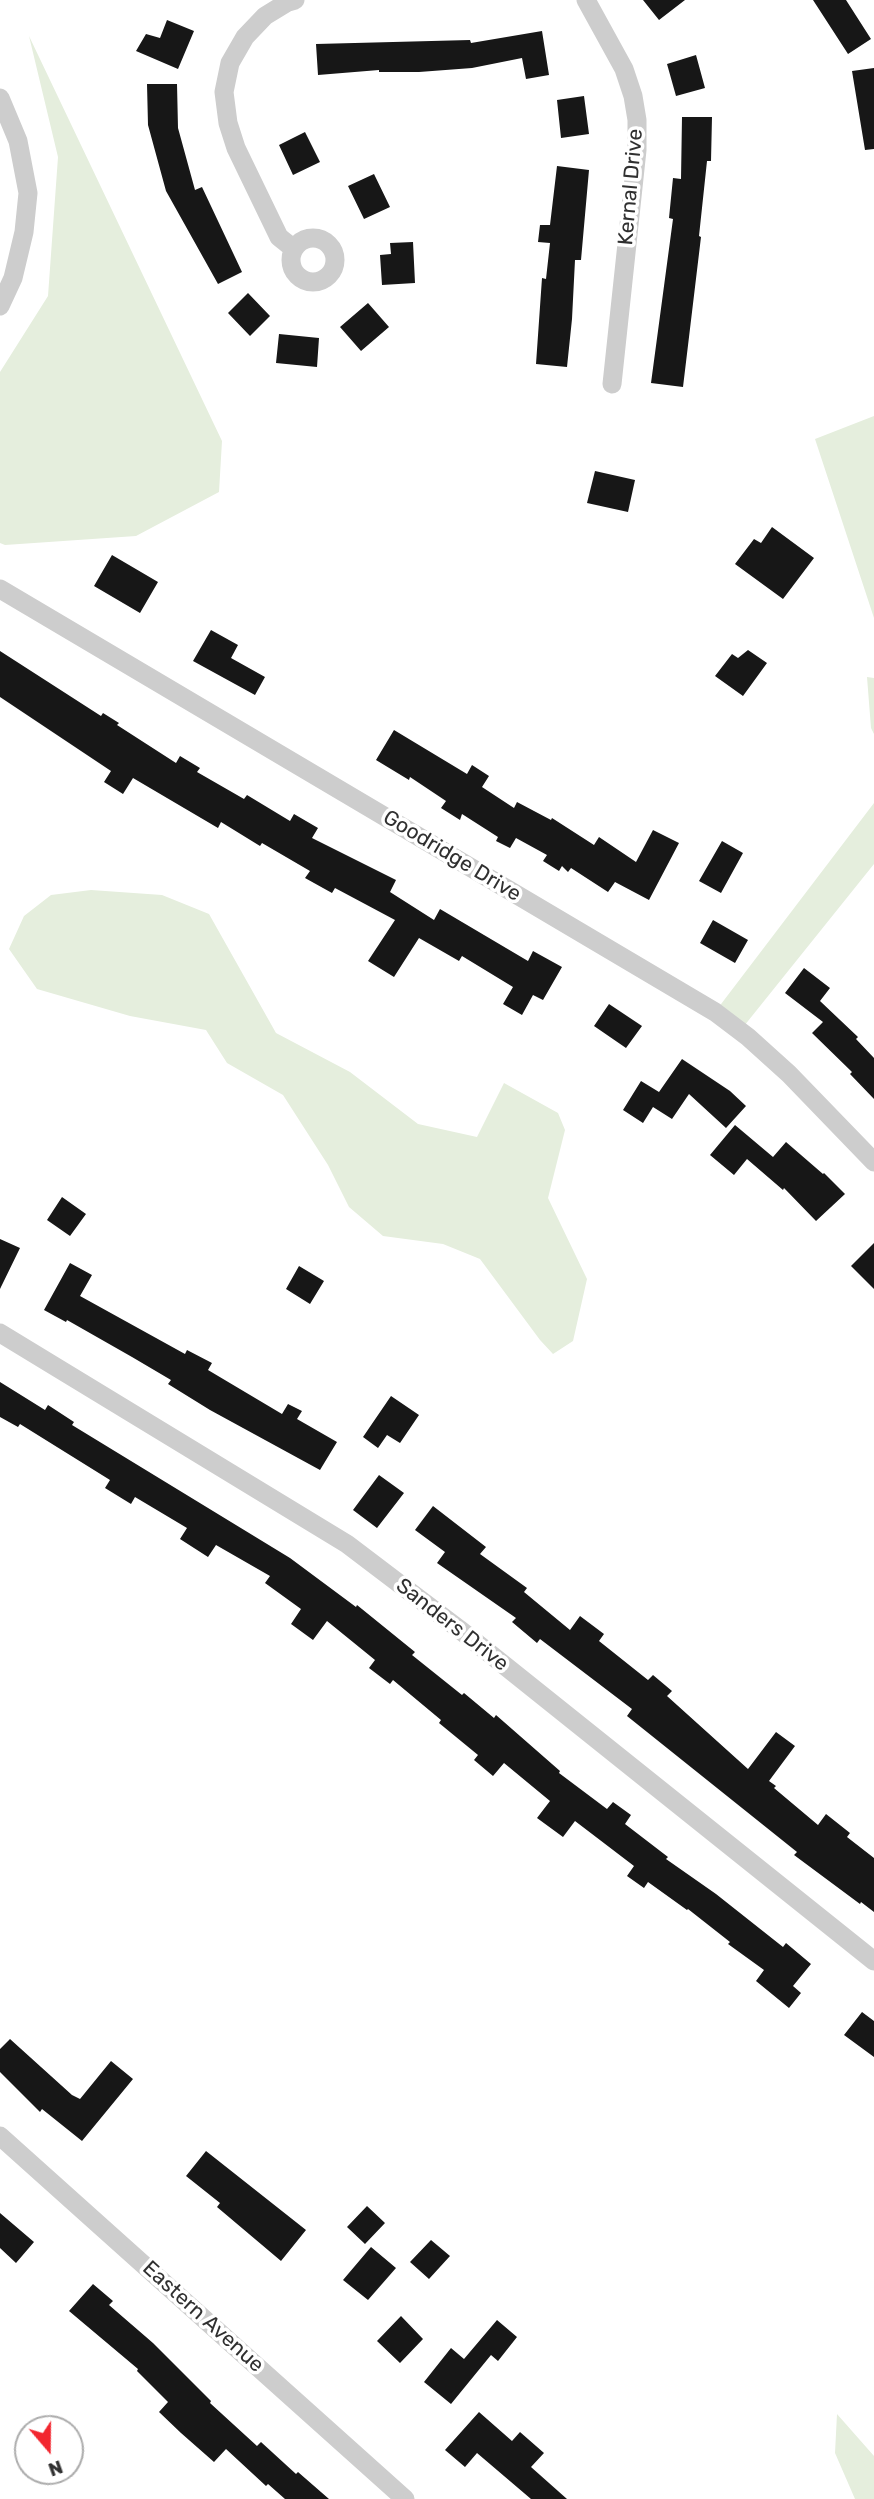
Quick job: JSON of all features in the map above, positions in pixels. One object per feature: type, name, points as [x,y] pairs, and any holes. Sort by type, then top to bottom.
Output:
[{"type":"street","points":[[294,249],[279,237],[236,148],[228,123],[224,92],[230,63],[245,37],[265,16],[295,0]]},
{"type":"street","name":"Kernal Drive","points":[[586,0],[624,69],[634,96],[637,120],[637,150],[612,384]]},
{"type":"street","points":[[0,98],[18,141],[28,193],[24,232],[13,278],[0,306]]},
{"type":"street","name":"Goodridge Drive","points":[[0,589],[715,1012],[789,1074],[874,1162]]},
{"type":"street","name":"Sanders Drive","points":[[0,1333],[347,1545],[459,1629],[874,1961]]},
{"type":"street","name":"Eastern Avenue","points":[[0,2136],[405,2499]]},
{"type":"green space","points":[[29,36],[222,441],[219,492],[136,536],[5,545],[0,543],[0,372],[48,296],[58,157]]},
{"type":"green space","points":[[874,416],[874,618],[815,439]]},
{"type":"green space","points":[[867,677],[874,678],[874,734],[871,728]]},
{"type":"green space","points":[[874,803],[874,864],[740,1031],[715,1012]]},
{"type":"green space","points":[[91,890],[162,895],[209,914],[276,1033],[350,1072],[418,1124],[477,1137],[504,1083],[558,1113],[565,1130],[548,1198],[587,1279],[573,1341],[553,1354],[480,1259],[443,1244],[383,1236],[349,1207],[328,1165],[283,1095],[227,1063],[206,1030],[130,1016],[37,989],[9,949],[24,916],[51,895]]},
{"type":"green space","points":[[837,2414],[874,2456],[874,2499],[855,2499],[835,2453]]},
{"type":"building","points":[[643,0],[685,0],[659,20]]},
{"type":"building","points":[[813,0],[846,0],[871,39],[848,54]]},
{"type":"building","points":[[167,20],[194,31],[178,69],[136,51],[146,34],[160,38]]},
{"type":"building","points":[[542,31],[549,75],[526,79],[522,58],[472,68],[419,72],[379,70],[318,75],[316,44],[470,40],[471,43]]},
{"type":"building","points":[[696,55],[705,88],[676,96],[667,64]]},
{"type":"building","points":[[874,68],[874,149],[865,150],[852,71]]},
{"type":"building","points":[[147,84],[177,84],[178,128],[195,190],[202,187],[242,272],[218,284],[166,191],[148,125]]},
{"type":"building","points":[[584,96],[589,134],[561,138],[557,100]]},
{"type":"building","points":[[682,117],[712,117],[711,161],[707,161],[683,387],[651,383],[673,219],[669,218],[673,178],[681,179]]},
{"type":"building","points":[[305,132],[320,162],[293,175],[279,145]]},
{"type":"building","points":[[557,166],[589,170],[581,260],[575,260],[567,367],[536,364],[542,278],[546,279],[550,243],[538,242],[540,225],[550,225]]},
{"type":"building","points":[[374,174],[390,207],[364,219],[348,186]]},
{"type":"building","points":[[413,242],[415,283],[382,285],[380,255],[391,254],[390,243]]},
{"type":"building","points":[[248,293],[270,316],[250,336],[228,313]]},
{"type":"building","points":[[368,303],[389,327],[361,351],[340,327]]},
{"type":"building","points":[[279,334],[319,338],[317,367],[276,363]]},
{"type":"building","points":[[595,471],[635,480],[628,512],[587,503]]},
{"type":"building","points":[[772,527],[814,558],[783,599],[735,564],[754,539],[761,543]]},
{"type":"building","points":[[112,555],[158,582],[140,613],[94,586]]},
{"type":"building","points":[[211,630],[238,645],[231,658],[265,677],[255,695],[193,661]]},
{"type":"building","points":[[748,650],[767,663],[743,696],[715,676],[732,654],[738,658]]},
{"type":"building","points":[[0,651],[101,716],[103,713],[119,723],[117,725],[176,763],[180,756],[200,768],[197,772],[244,799],[247,795],[290,821],[294,814],[318,828],[312,838],[396,880],[390,892],[434,920],[440,909],[528,961],[533,951],[562,967],[543,1000],[533,995],[522,1015],[503,1004],[513,987],[462,956],[459,961],[419,938],[394,977],[368,961],[395,920],[335,888],[332,893],[305,878],[310,871],[262,843],[260,846],[221,822],[218,828],[133,778],[123,794],[104,782],[111,771],[0,697]]},
{"type":"building","points":[[394,730],[467,774],[472,765],[489,776],[482,787],[514,808],[517,802],[551,820],[552,818],[594,845],[599,837],[636,862],[653,830],[679,843],[649,900],[615,882],[608,892],[571,868],[568,872],[562,866],[559,871],[543,861],[547,855],[516,838],[510,848],[496,841],[498,837],[462,814],[460,820],[441,808],[446,801],[410,777],[409,780],[376,760]]},
{"type":"building","points":[[722,841],[743,853],[721,893],[699,881]]},
{"type":"building","points":[[713,920],[748,940],[735,963],[700,943]]},
{"type":"building","points":[[804,968],[830,988],[820,1001],[858,1037],[856,1039],[874,1058],[874,1099],[850,1074],[852,1072],[812,1033],[823,1022],[785,993]]},
{"type":"building","points":[[609,1004],[642,1026],[626,1048],[594,1026]]},
{"type":"building","points":[[682,1059],[730,1091],[746,1106],[726,1128],[689,1094],[672,1119],[653,1107],[643,1123],[623,1110],[641,1081],[659,1092]]},
{"type":"building","points":[[735,1125],[773,1157],[786,1142],[845,1194],[816,1221],[784,1188],[783,1190],[747,1159],[734,1175],[710,1155]]},
{"type":"building","points":[[62,1197],[86,1214],[70,1236],[47,1220]]},
{"type":"building","points":[[0,1239],[20,1248],[0,1289]]},
{"type":"building","points":[[874,1243],[874,1289],[851,1266]]},
{"type":"building","points":[[70,1263],[92,1275],[80,1296],[185,1354],[187,1350],[212,1363],[208,1370],[282,1414],[288,1404],[302,1411],[297,1419],[337,1442],[320,1470],[210,1410],[168,1384],[171,1380],[132,1357],[44,1310]]},
{"type":"building","points":[[299,1266],[324,1281],[310,1304],[286,1289]]},
{"type":"building","points":[[0,1382],[45,1410],[48,1405],[74,1422],[72,1425],[290,1558],[356,1607],[357,1605],[415,1652],[412,1655],[462,1695],[464,1693],[494,1718],[496,1715],[560,1771],[559,1773],[607,1809],[613,1802],[631,1815],[625,1824],[668,1857],[666,1859],[783,1947],[786,1943],[811,1964],[793,1986],[801,1993],[789,2008],[756,1981],[764,1970],[728,1944],[730,1942],[688,1909],[648,1882],[644,1888],[627,1876],[634,1866],[575,1821],[563,1837],[537,1818],[550,1801],[504,1763],[493,1776],[474,1760],[478,1755],[439,1723],[441,1720],[393,1680],[390,1684],[369,1668],[375,1660],[327,1621],[313,1640],[291,1624],[301,1609],[265,1583],[270,1576],[216,1545],[208,1557],[180,1539],[187,1528],[135,1497],[131,1504],[105,1488],[110,1480],[20,1424],[18,1427],[0,1417]]},
{"type":"building","points":[[391,1396],[419,1415],[400,1443],[387,1435],[378,1448],[363,1437]]},
{"type":"building","points":[[379,1475],[404,1493],[377,1528],[353,1510]]},
{"type":"building","points":[[433,1506],[486,1547],[480,1554],[527,1588],[524,1592],[570,1630],[580,1616],[604,1634],[599,1641],[648,1680],[653,1675],[672,1691],[667,1696],[748,1769],[776,1732],[795,1746],[769,1781],[818,1825],[826,1814],[850,1833],[847,1837],[874,1858],[874,1912],[794,1855],[797,1852],[627,1716],[632,1709],[540,1639],[537,1643],[512,1622],[516,1618],[437,1563],[445,1552],[415,1530]]},
{"type":"building","points":[[862,2012],[874,2021],[874,2057],[844,2035]]},
{"type":"building","points":[[10,2039],[72,2095],[80,2099],[111,2061],[133,2079],[82,2141],[42,2109],[40,2112],[0,2072],[0,2049]]},
{"type":"building","points":[[206,2151],[306,2230],[281,2261],[217,2207],[220,2203],[186,2176]]},
{"type":"building","points":[[367,2206],[385,2223],[365,2244],[347,2227]]},
{"type":"building","points":[[0,2213],[34,2242],[16,2263],[0,2248]]},
{"type":"building","points":[[431,2240],[450,2256],[429,2279],[410,2262]]},
{"type":"building","points":[[371,2247],[396,2268],[368,2300],[343,2280]]},
{"type":"building","points":[[93,2284],[113,2301],[109,2305],[153,2343],[211,2401],[210,2403],[257,2446],[261,2442],[329,2499],[285,2499],[268,2484],[266,2486],[226,2449],[214,2462],[181,2433],[159,2412],[168,2402],[138,2369],[69,2311]]},
{"type":"building","points":[[401,2316],[423,2339],[400,2363],[377,2341]]},
{"type":"building","points":[[497,2320],[517,2337],[498,2361],[491,2355],[451,2404],[424,2382],[451,2348],[464,2359]]},
{"type":"building","points":[[479,2412],[512,2441],[520,2432],[544,2453],[531,2467],[567,2499],[531,2499],[477,2453],[465,2467],[445,2450]]}]
